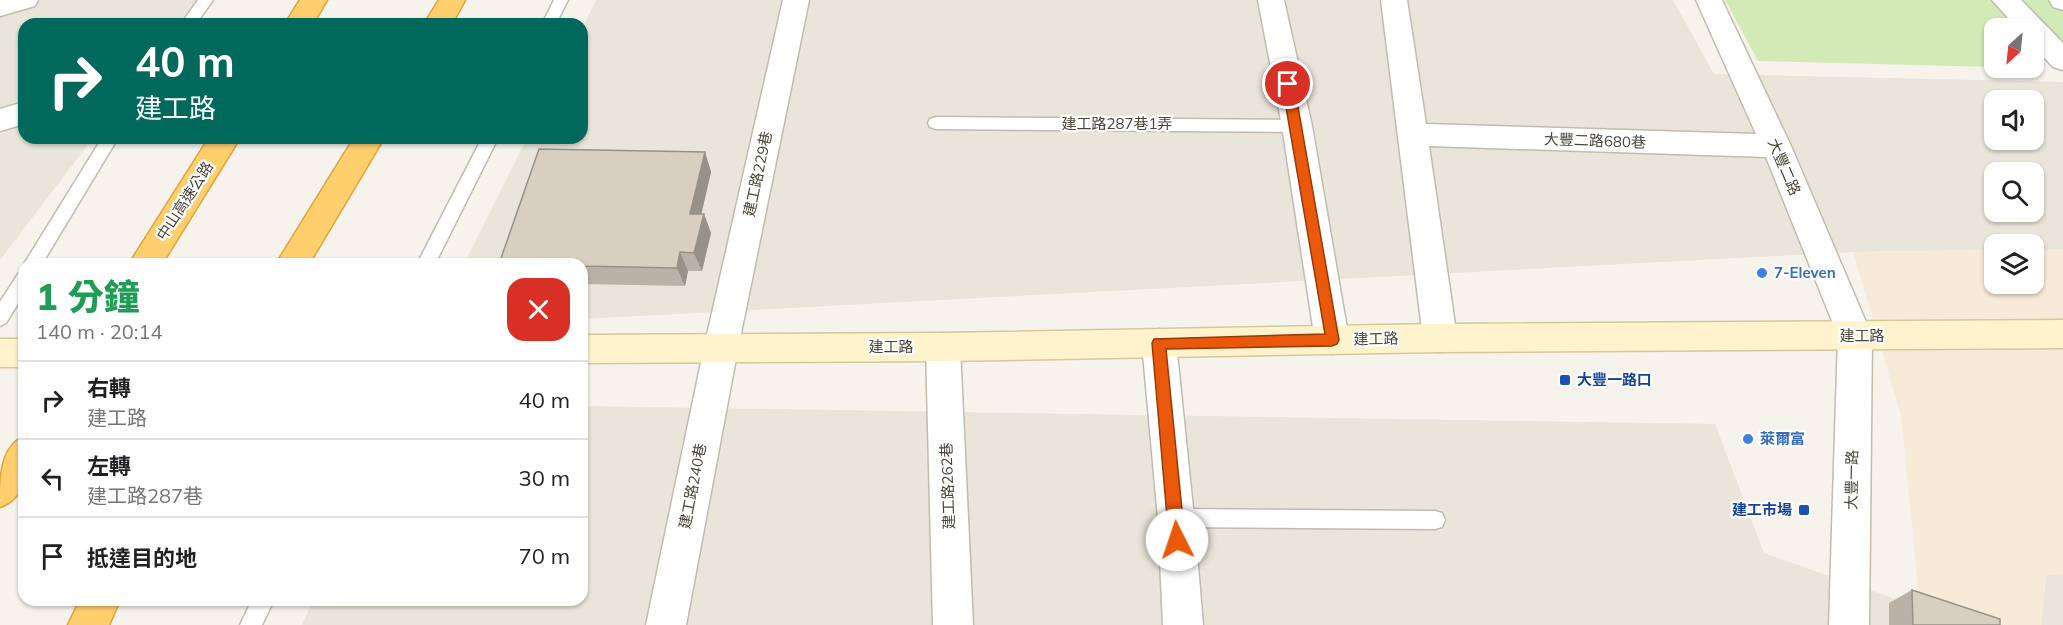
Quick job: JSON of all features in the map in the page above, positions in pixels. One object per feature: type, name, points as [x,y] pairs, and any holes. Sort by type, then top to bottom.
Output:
[{"type":"highway","points":[[302,18],[314,0]]},
{"type":"highway","points":[[442,18],[452,0]]},
{"type":"highway","name":"中山高速公路","points":[[149,258],[221,144]]},
{"type":"highway","points":[[296,258],[365,144]]},
{"type":"highway","points":[[0,490],[18,462]]},
{"type":"highway","points":[[88,625],[99,606]]},
{"type":"street","points":[[0,7],[25,0]]},
{"type":"street","name":"建工路229巷","points":[[721,348],[796,0]]},
{"type":"street","points":[[1271,0],[1297,126],[1332,340]]},
{"type":"street","points":[[1394,0],[1440,338]]},
{"type":"street","name":"大豐二路","points":[[1709,0],[1776,146],[1855,336]]},
{"type":"street","points":[[2005,0],[2022,18]]},
{"type":"street","points":[[2044,40],[2063,60]]},
{"type":"street","points":[[0,120],[18,115]]},
{"type":"street","name":"大豐二路680巷","points":[[1414,135],[1776,146]]},
{"type":"street","name":"建工路","points":[[588,349],[944,347],[1440,338],[2063,334]]},
{"type":"street","name":"大豐一路","points":[[1849,625],[1855,336]]},
{"type":"street","points":[[1159,343],[1176,518],[1183,625]]},
{"type":"street","name":"建工路262巷","points":[[944,347],[953,625]]},
{"type":"street","name":"建工路240巷","points":[[666,625],[721,348]]},
{"type":"street","points":[[0,353],[18,353]]},
{"type":"lane","points":[[192,18],[206,0]]},
{"type":"lane","points":[[552,18],[561,0]]},
{"type":"lane","name":"建工路287巷1弄","points":[[936,123],[1297,126]]},
{"type":"lane","points":[[37,258],[106,144]]},
{"type":"lane","points":[[429,258],[487,144]]},
{"type":"lane","points":[[0,318],[18,289]]},
{"type":"lane","points":[[1176,518],[1435,520]]},
{"type":"lane","points":[[252,625],[260,606]]},
{"type":"shaded area","points":[[0,0],[199,0],[185,18],[18,18],[18,144],[88,144],[0,260]]},
{"type":"shaded area","points":[[596,0],[1673,0],[1714,74],[2063,82],[2063,249],[2044,249],[2044,234],[1984,234],[1984,250],[1853,252],[588,319],[588,258],[467,258],[524,144],[588,144],[587,18]]},
{"type":"shaded area","points":[[2044,249],[2063,249],[2063,574],[2046,576],[2041,625],[1970,625],[1920,607],[1901,416],[1853,252],[1984,250],[1984,294],[2044,294]]},
{"type":"shaded area","points":[[588,406],[1715,424],[1764,553],[1970,625],[302,625],[310,606],[588,606]]},
{"type":"shaded area","points":[[2063,574],[2063,625],[2041,625],[2046,575]]},
{"type":"green space","points":[[1725,0],[1990,0],[2008,18],[1984,18],[1984,67],[1758,61]]},
{"type":"green space","points":[[2014,0],[2052,0],[2063,8],[2063,48],[2044,29],[2044,18],[2032,18]]},
{"type":"building","points":[[539,149],[705,152],[690,214],[704,214],[694,253],[680,252],[677,268],[588,266],[588,258],[501,258]]},
{"type":"building","points":[[1912,590],[2000,619],[2000,625],[1913,625]]},
{"type":"place","name":"7-Eleven","points":[[1762,273]]},
{"type":"place","name":"大豐一路口","points":[[1565,380]]},
{"type":"place","name":"萊爾富","points":[[1748,439]]},
{"type":"place","name":"建工市場","points":[[1804,510]]},
{"type":"route","points":[[1177,540],[1159,343],[1332,340],[1288,84]]}]
